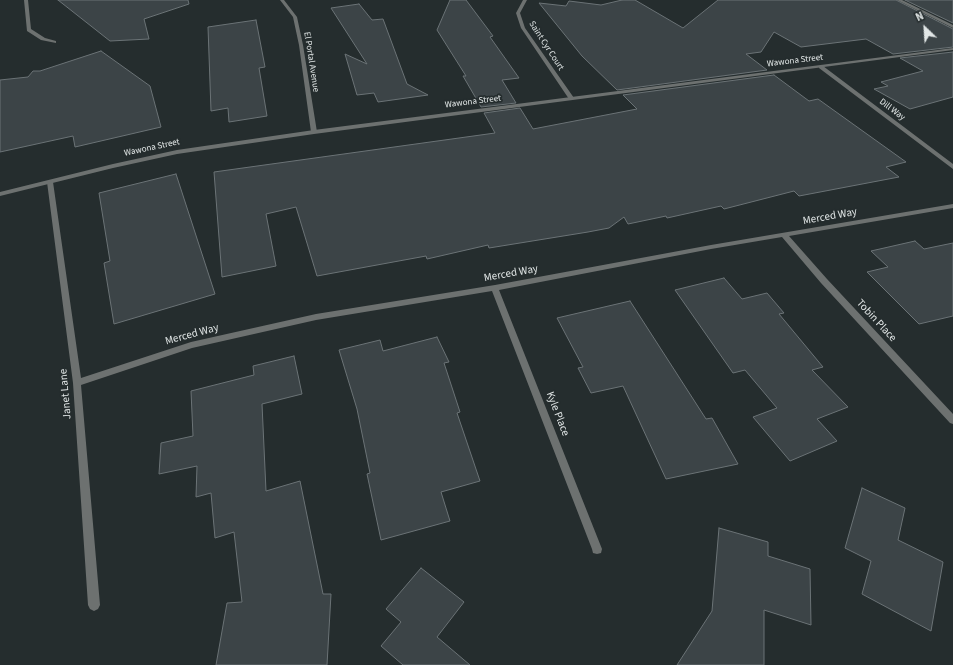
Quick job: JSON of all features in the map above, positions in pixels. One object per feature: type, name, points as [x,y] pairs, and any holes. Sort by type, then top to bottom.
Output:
[{"type":"street","points":[[26,0],[29,30],[43,39],[54,42]]},
{"type":"street","name":"El Portal Avenue","points":[[282,0],[295,17],[302,45],[314,132]]},
{"type":"street","name":"Saint Cyr Court","points":[[525,0],[518,13],[523,28],[571,98]]},
{"type":"street","points":[[898,0],[953,27]]},
{"type":"street","name":"Wawona Street","points":[[0,194],[177,152],[314,132],[953,49]]},
{"type":"street","name":"Dill Way","points":[[821,67],[953,167]]},
{"type":"street","name":"Janet Lane","points":[[50,182],[77,383],[94,605]]},
{"type":"street","name":"Merced Way","points":[[77,383],[199,343],[316,317],[495,288],[711,247],[785,236],[953,206]]},
{"type":"street","name":"Tobin Place","points":[[785,236],[824,281],[953,420]]},
{"type":"street","name":"Kyle Place","points":[[495,288],[597,549]]},
{"type":"building","points":[[58,0],[188,0],[189,4],[144,19],[149,39],[110,41]]},
{"type":"building","points":[[450,0],[466,0],[493,36],[490,37],[519,78],[502,80],[516,103],[481,107],[463,76],[466,76],[437,30]]},
{"type":"building","points":[[622,0],[635,0],[683,28],[718,0],[896,0],[953,29],[953,47],[893,54],[866,39],[801,47],[774,32],[761,52],[746,54],[767,70],[617,90],[582,56],[539,3],[566,6],[569,1],[601,5]]},
{"type":"building","points":[[905,0],[953,0],[953,23]]},
{"type":"building","points":[[359,4],[372,20],[383,19],[407,84],[428,95],[378,102],[374,93],[357,95],[345,54],[367,64],[331,8]]},
{"type":"building","points":[[256,20],[265,67],[259,68],[267,116],[229,122],[228,108],[211,111],[208,27]]},
{"type":"building","points":[[101,51],[150,86],[161,127],[75,147],[73,136],[0,152],[0,80],[28,77],[33,71],[40,71]]},
{"type":"building","points":[[953,52],[953,97],[910,109],[874,89],[888,86],[881,82],[923,71],[900,58]]},
{"type":"building","points":[[774,75],[809,101],[818,99],[906,162],[886,167],[899,177],[799,196],[794,191],[724,209],[721,206],[667,218],[666,216],[628,224],[624,217],[609,228],[489,248],[488,245],[427,259],[426,256],[317,276],[296,207],[266,214],[276,266],[222,277],[214,172],[495,133],[484,113],[520,108],[533,129],[637,109],[623,95]]},
{"type":"building","points":[[176,174],[215,294],[114,324],[104,263],[110,261],[99,193]]},
{"type":"building","points":[[915,241],[924,249],[953,243],[953,316],[919,324],[867,272],[888,267],[871,251]]},
{"type":"building","points":[[724,278],[742,299],[767,293],[784,313],[779,314],[823,367],[812,370],[848,407],[817,419],[837,441],[790,461],[753,417],[777,408],[745,370],[733,373],[675,290]]},
{"type":"building","points":[[630,301],[706,419],[712,418],[738,464],[666,479],[623,386],[591,393],[578,368],[583,367],[557,318]]},
{"type":"building","points":[[437,337],[449,362],[444,363],[460,412],[457,413],[480,481],[441,492],[450,521],[381,540],[367,474],[370,473],[357,409],[339,350],[380,340],[383,351]]},
{"type":"building","points":[[294,356],[302,394],[262,404],[266,491],[300,481],[323,594],[331,594],[327,665],[216,665],[227,603],[242,602],[234,532],[215,538],[211,493],[196,497],[197,466],[159,474],[161,443],[193,436],[191,391],[254,375],[253,366]]},
{"type":"building","points":[[862,488],[905,508],[898,540],[943,562],[931,631],[862,594],[871,561],[845,548]]},
{"type":"building","points":[[719,528],[768,542],[768,556],[810,569],[811,625],[764,610],[764,665],[677,665],[712,611]]},
{"type":"building","points":[[421,568],[464,602],[437,637],[470,665],[403,665],[381,646],[401,622],[386,609]]}]
